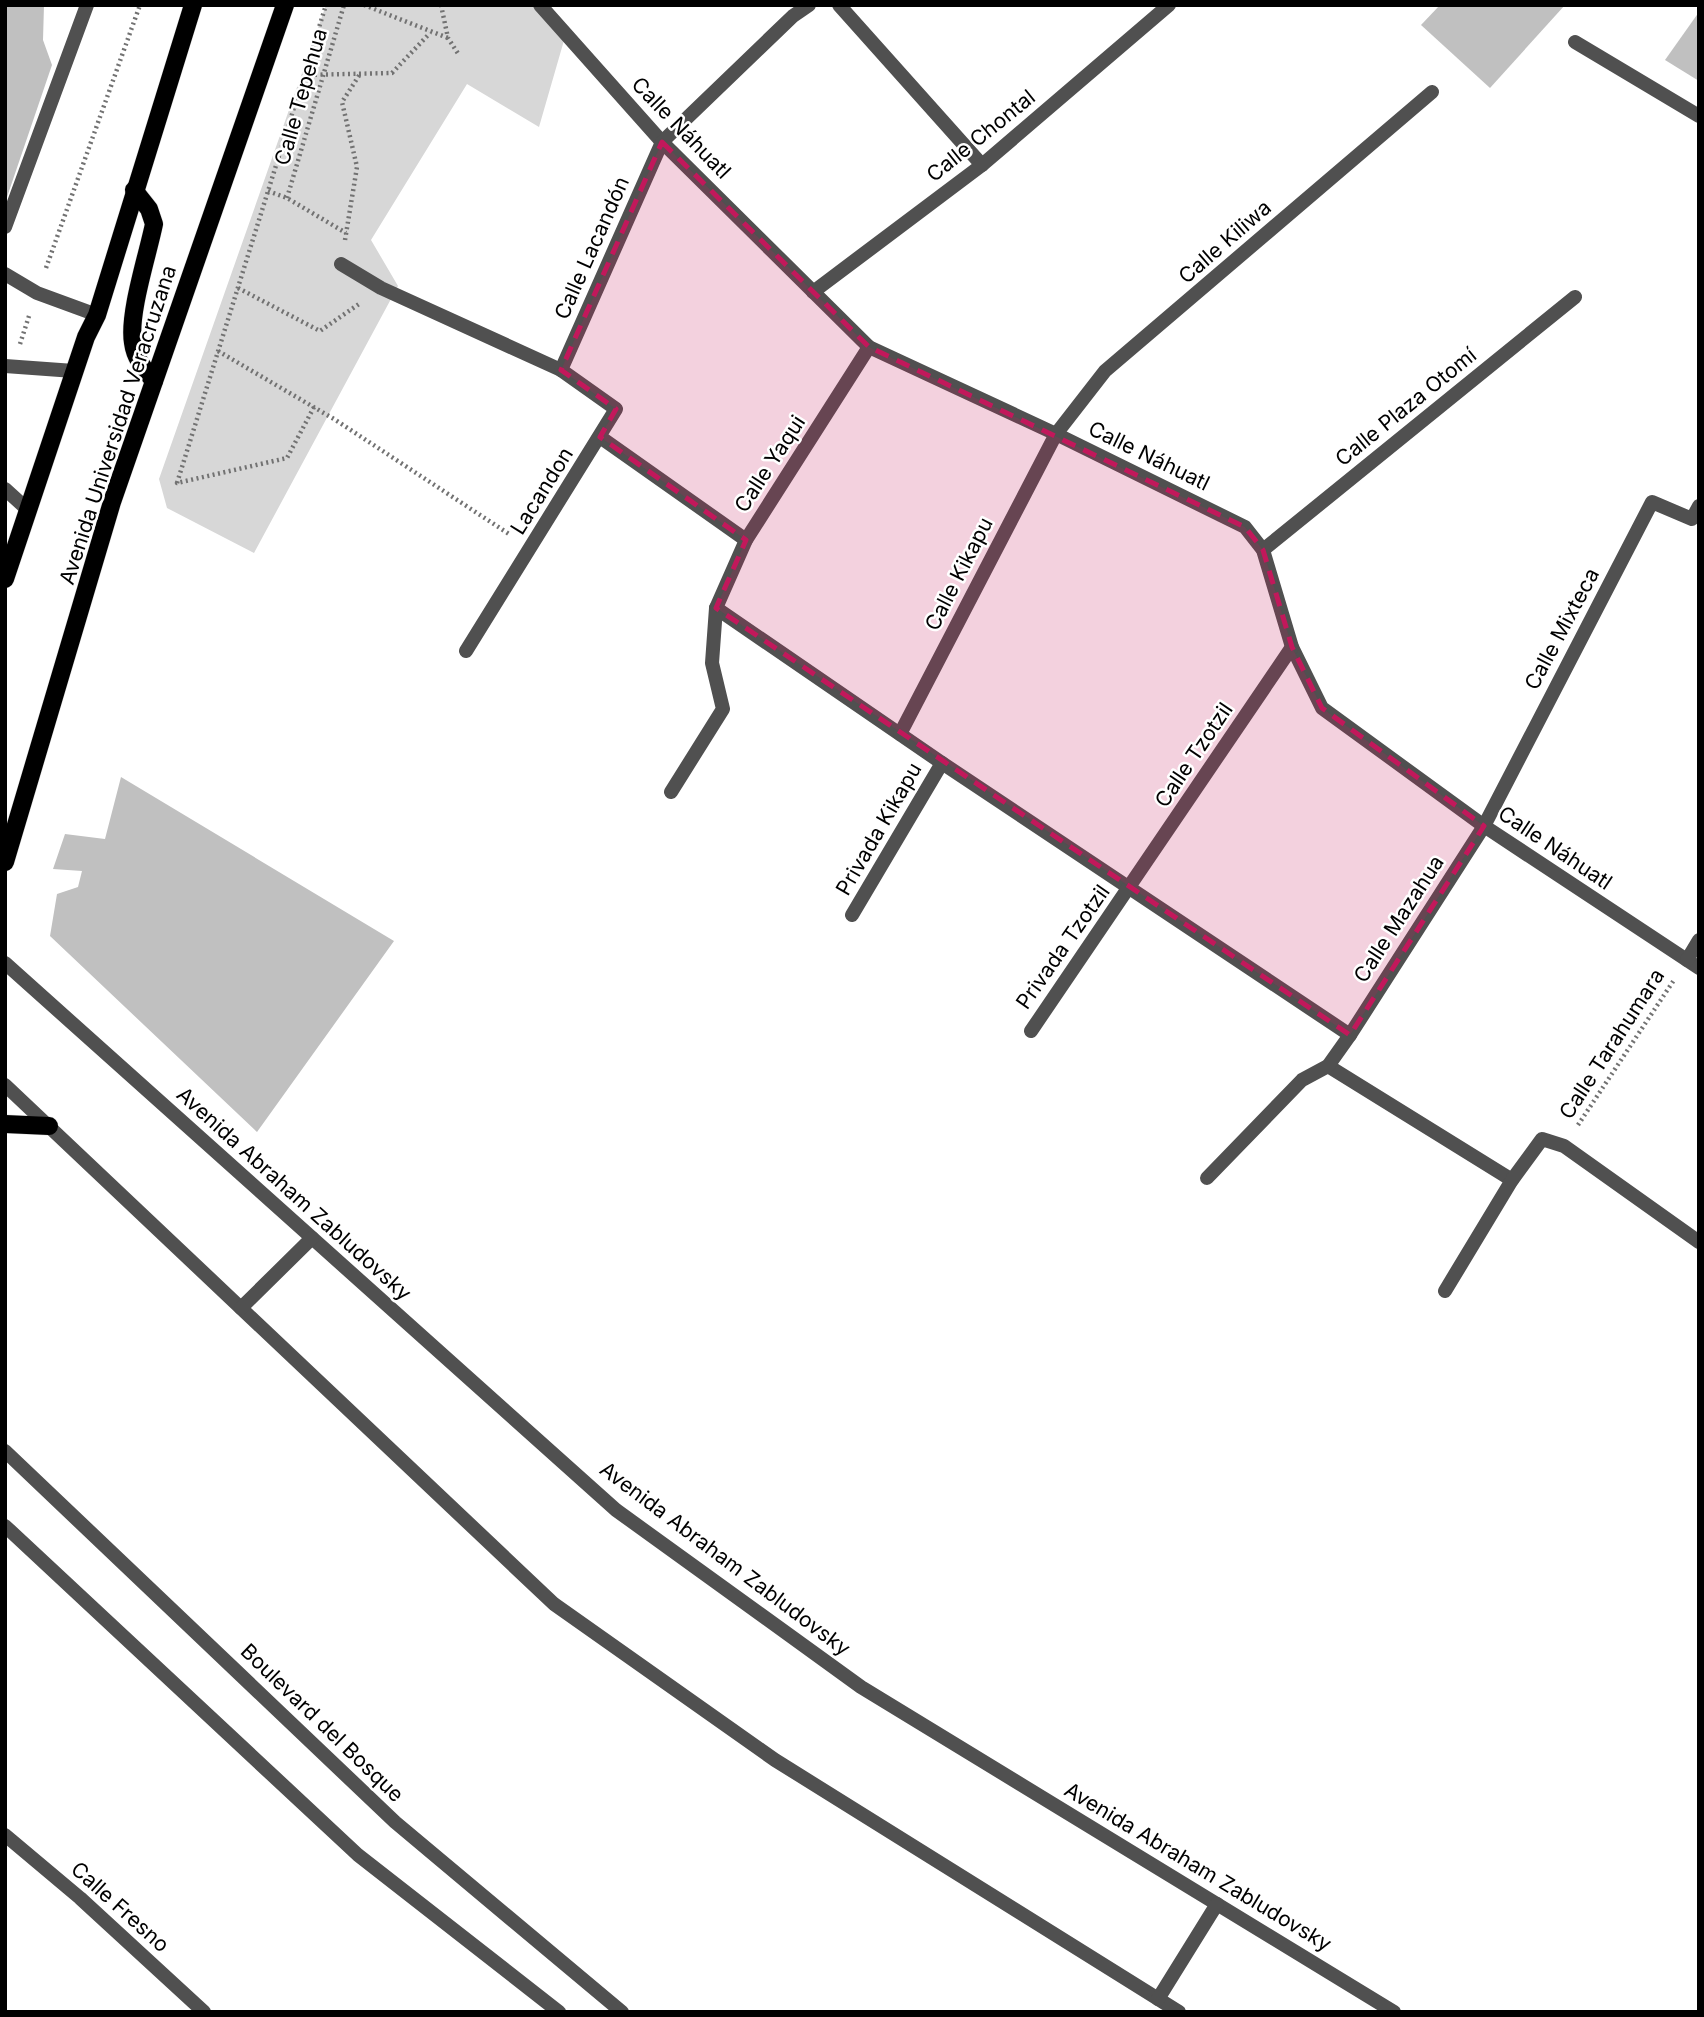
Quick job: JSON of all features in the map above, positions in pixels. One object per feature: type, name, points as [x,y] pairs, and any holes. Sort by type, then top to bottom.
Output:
[{"type":"main road","points":[[5,579],[74,371],[97,315],[193,5]]},
{"type":"main road","name":"Avenida Universidad Veracruzana","points":[[5,862],[113,502],[285,5]]},
{"type":"main road","points":[[134,190],[149,209],[154,224],[133,322],[133,343],[139,362],[154,381]]},
{"type":"main road","points":[[5,1124],[49,1126]]},
{"type":"street","points":[[5,227],[87,5]]},
{"type":"street","name":"Calle Náhuatl","points":[[540,5],[662,142],[869,348],[1056,434],[1245,527],[1263,550],[1292,647],[1322,708],[1484,826],[1693,964]]},
{"type":"street","points":[[662,142],[789,10],[809,5]]},
{"type":"street","points":[[839,5],[982,165]]},
{"type":"street","name":"Calle Chontal","points":[[813,292],[982,165],[1169,5]]},
{"type":"street","points":[[1575,42],[1699,116]]},
{"type":"street","name":"Calle Kiliwa","points":[[1056,434],[1105,371],[1432,92]]},
{"type":"street","name":"Calle Lacandón","points":[[561,370],[662,142]]},
{"type":"street","points":[[341,264],[381,288],[561,370]]},
{"type":"street","points":[[5,274],[37,293],[97,315]]},
{"type":"street","name":"Calle Plaza Otomí","points":[[1263,550],[1576,297]]},
{"type":"street","name":"Calle Yaqui","points":[[671,792],[723,709],[712,663],[716,608],[746,540],[869,348]]},
{"type":"street","points":[[9,367],[74,371]]},
{"type":"street","name":"Lacandon","points":[[466,651],[616,409],[561,370]]},
{"type":"street","name":"Calle Kikapu","points":[[900,734],[1056,434]]},
{"type":"street","points":[[600,437],[746,540]]},
{"type":"street","points":[[5,489],[28,510]]},
{"type":"street","name":"Calle Mixteca","points":[[1484,826],[1652,502],[1692,519],[1699,506]]},
{"type":"street","points":[[716,608],[942,763],[1350,1035]]},
{"type":"street","name":"Calle Tzotzil","points":[[1131,887],[1292,647]]},
{"type":"street","name":"Privada Kikapu","points":[[852,915],[942,763]]},
{"type":"street","name":"Calle Mazahua","points":[[1328,1066],[1484,826]]},
{"type":"street","name":"Privada Tzotzil","points":[[1031,1031],[1131,887]]},
{"type":"street","points":[[1693,964],[1699,940]]},
{"type":"street","name":"Avenida Abraham Zabludovsky","points":[[5,963],[616,1510],[861,1686],[1394,2012]]},
{"type":"street","points":[[1207,1178],[1302,1080],[1328,1066],[1512,1180]]},
{"type":"street","points":[[5,1085],[554,1604],[775,1760],[1179,2012]]},
{"type":"street","points":[[1445,1291],[1512,1180],[1542,1139],[1564,1146],[1699,1242]]},
{"type":"street","points":[[241,1308],[312,1238]]},
{"type":"street","name":"Boulevard del Bosque","points":[[5,1451],[395,1822],[622,2012]]},
{"type":"street","points":[[5,1526],[358,1855],[559,2012]]},
{"type":"street","name":"Calle Fresno","points":[[5,1835],[80,1898],[204,2012]]},
{"type":"street","points":[[1158,1999],[1217,1904]]},
{"type":"path","points":[[9,367],[140,5]]},
{"type":"path","points":[[314,407],[287,458],[177,483],[326,5]]},
{"type":"path","name":"Calle Tepehua","points":[[287,198],[344,5]]},
{"type":"path","points":[[364,5],[448,38]]},
{"type":"path","points":[[441,5],[448,38],[459,55]]},
{"type":"path","points":[[304,75],[392,74],[430,33]]},
{"type":"path","points":[[341,264],[357,167],[342,102],[360,74]]},
{"type":"path","points":[[268,191],[287,198],[346,233]]},
{"type":"path","points":[[238,288],[320,331],[381,288]]},
{"type":"path","points":[[218,351],[314,407],[530,548]]},
{"type":"path","name":"Calle Tarahumara","points":[[1564,1146],[1693,964]]},
{"type":"highlighted area","points":[[662,142],[869,347],[1245,527],[1263,550],[1292,647],[1322,708],[1484,826],[1350,1035],[716,608],[746,540],[600,437],[616,409],[561,370]]},
{"type":"shaded area","points":[[326,5],[550,5],[567,30],[539,127],[467,84],[371,240],[398,286],[254,553],[167,508],[159,479]]},
{"type":"building","points":[[5,5],[44,5],[43,40],[52,65],[6,200]]},
{"type":"building","points":[[1440,5],[1565,5],[1490,88],[1421,25]]},
{"type":"building","points":[[1699,12],[1699,81],[1665,60]]},
{"type":"building","points":[[121,777],[394,941],[257,1132],[50,936],[57,894],[78,887],[82,871],[53,869],[65,834],[105,839]]}]
